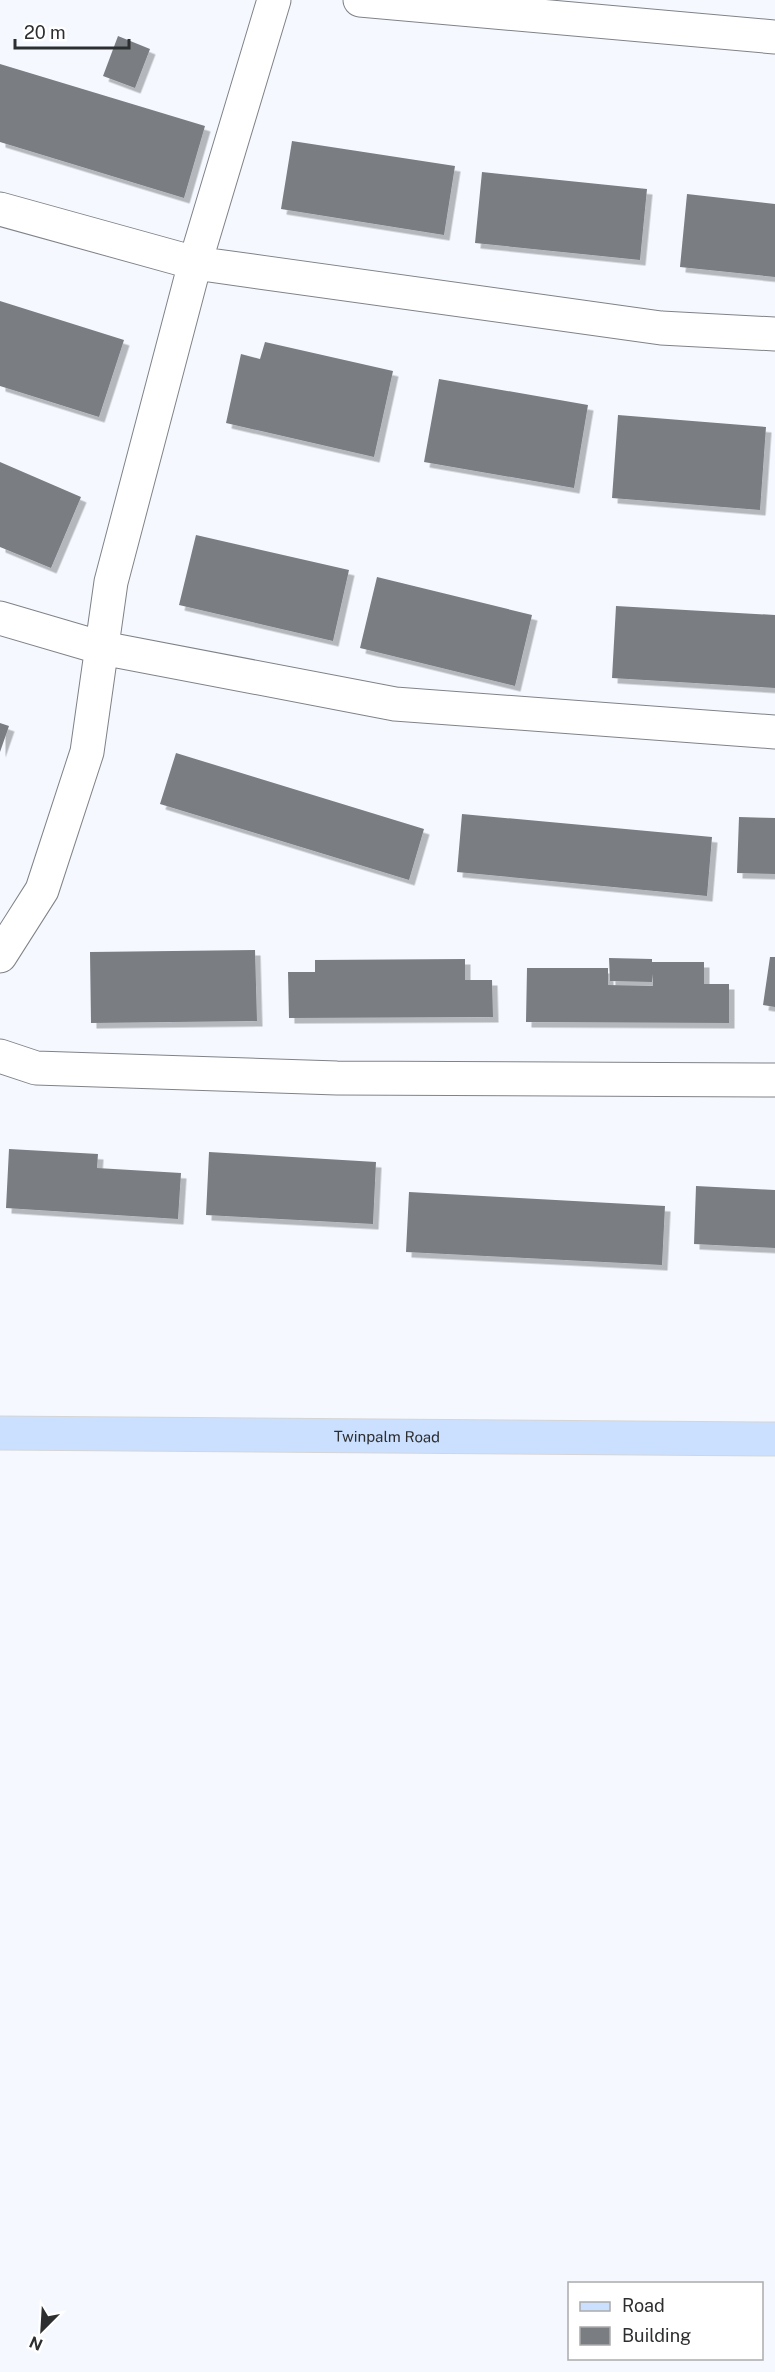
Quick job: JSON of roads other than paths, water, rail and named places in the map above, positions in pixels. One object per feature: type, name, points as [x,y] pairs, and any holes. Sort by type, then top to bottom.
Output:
[{"type":"main road","name":"Twinpalm Road","points":[[0,1433],[775,1439]]},
{"type":"lane","points":[[0,956],[42,890],[87,752],[111,582],[195,263],[274,0]]},
{"type":"lane","points":[[360,0],[775,37]]},
{"type":"lane","points":[[0,209],[195,263],[660,328],[775,334]]},
{"type":"lane","points":[[0,618],[102,648],[394,704],[775,732]]},
{"type":"lane","points":[[0,1056],[36,1068],[337,1078],[775,1080]]}]
